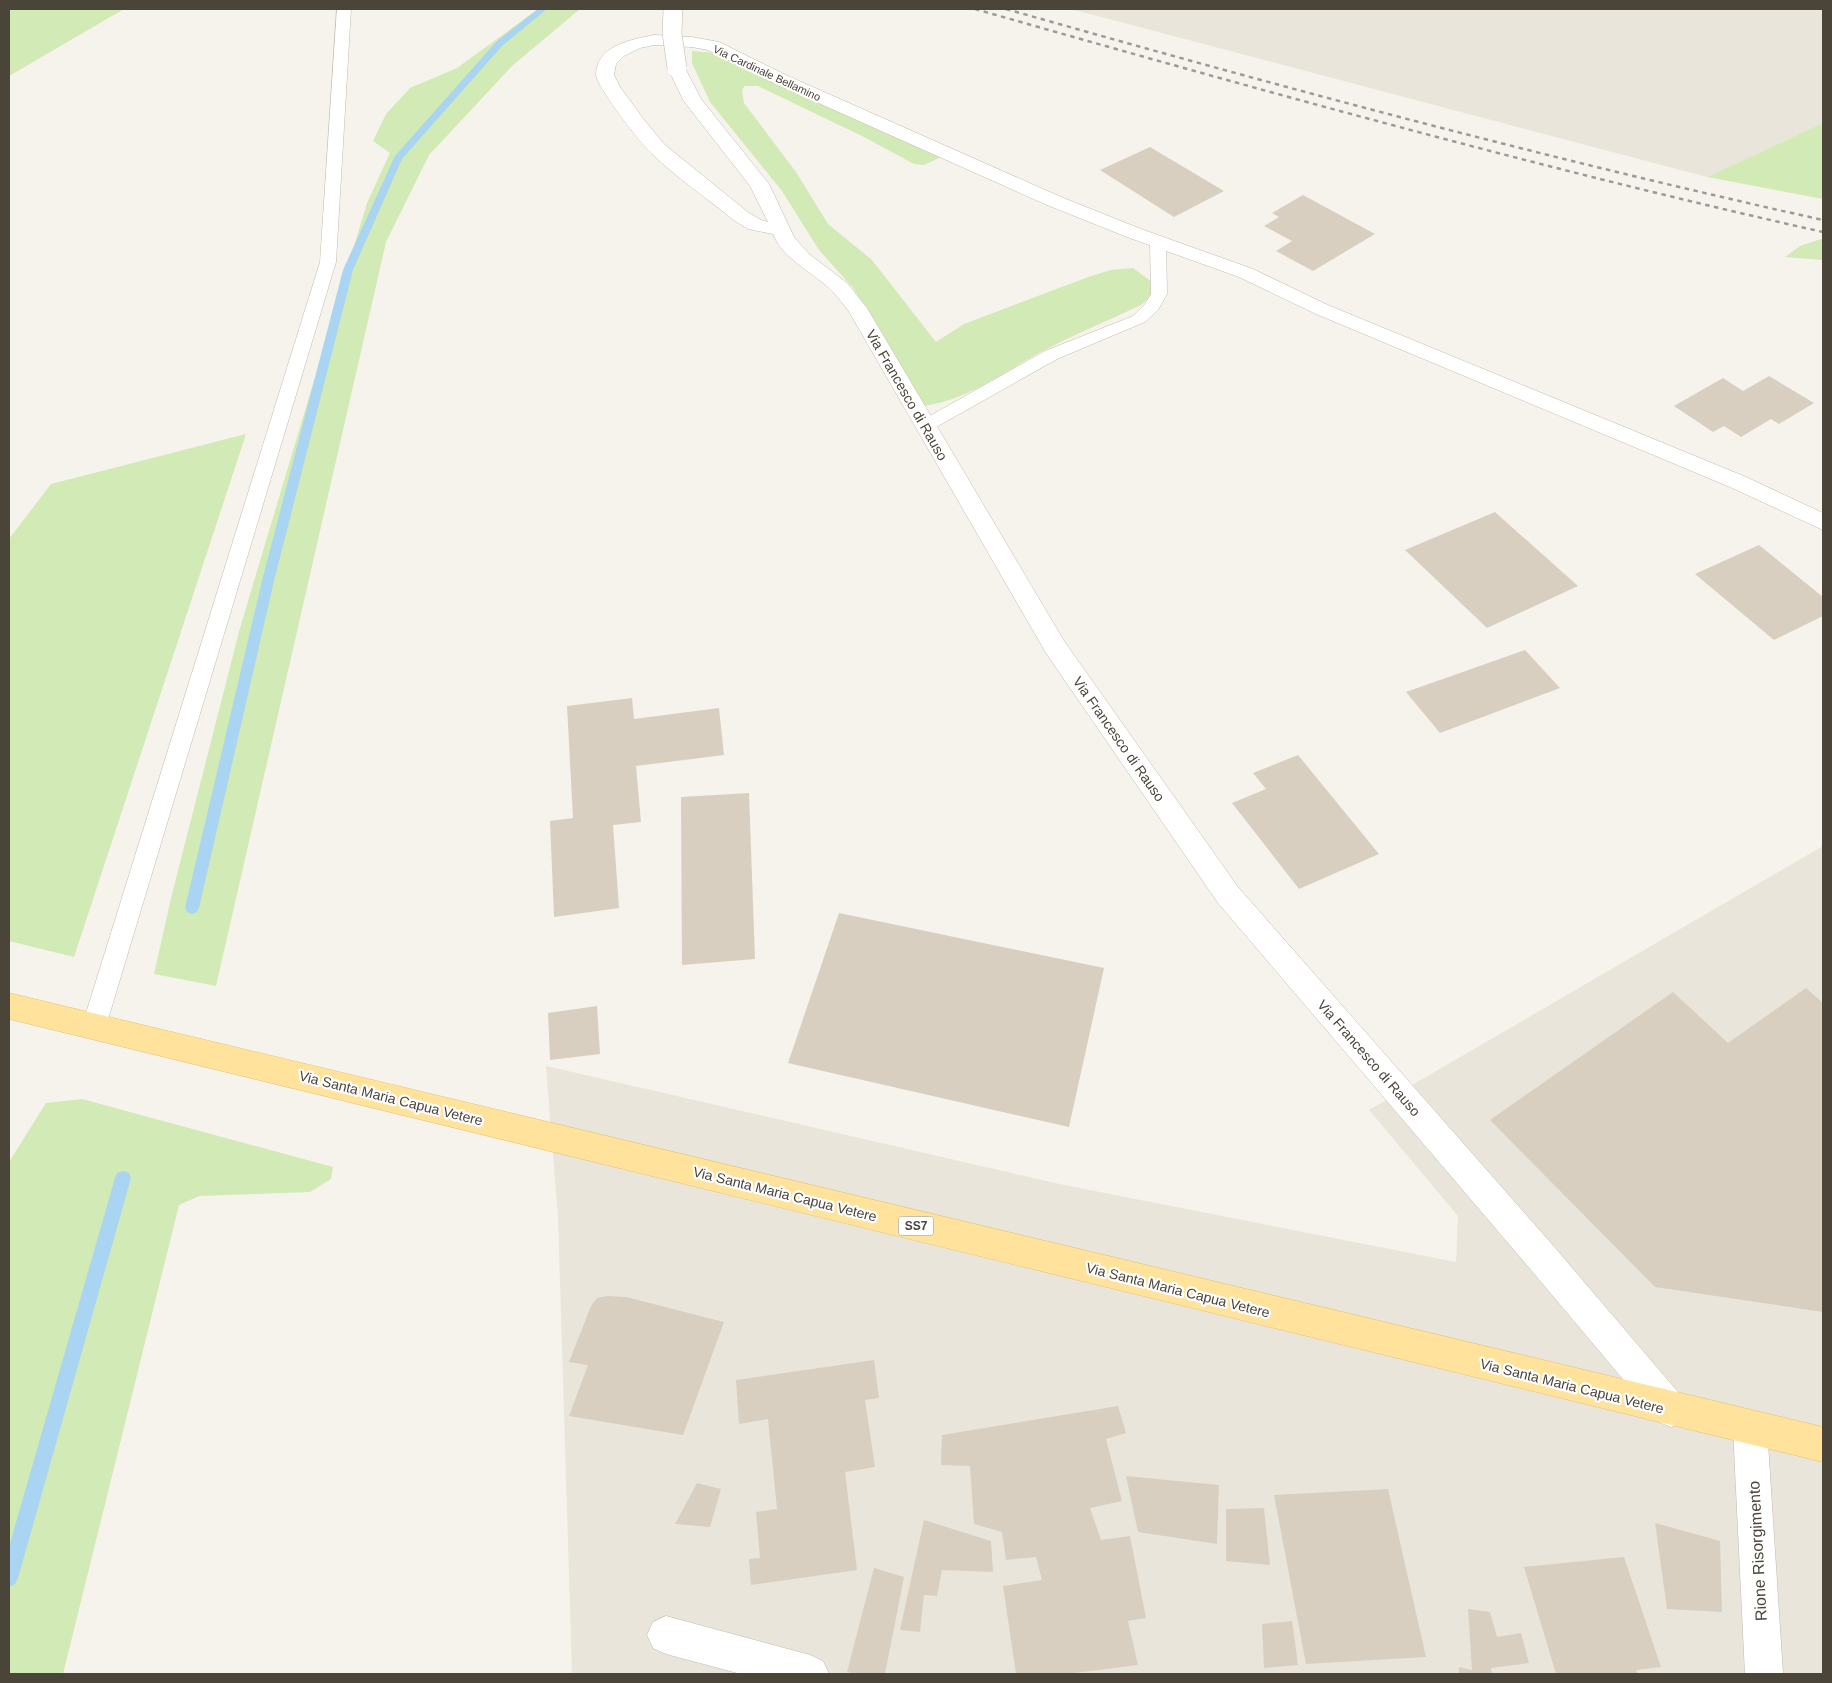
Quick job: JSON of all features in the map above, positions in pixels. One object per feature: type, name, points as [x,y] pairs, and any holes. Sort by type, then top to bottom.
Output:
[{"type":"main road","name":"Via Santa Maria Capua Vetere","points":[[9,1006],[1671,1410],[1823,1445]]},
{"type":"street","name":"Via Francesco di Rauso","points":[[673,9],[672,33],[677,68],[692,100],[759,184],[785,238],[802,258],[840,287],[857,308],[1055,648],[1228,896],[1538,1252],[1671,1410]]},
{"type":"street","name":"Via Cardinale Bellamino","points":[[781,230],[755,225],[742,217],[658,149],[638,126],[611,88],[605,75],[607,63],[618,52],[635,44],[654,40],[692,42],[713,46],[782,80],[1063,205],[1246,273],[1323,310],[1738,482],[1823,522]]},
{"type":"street","name":"Rione Risorgimento","points":[[1750,1428],[1764,1674]]},
{"type":"street","points":[[666,1636],[810,1674]]},
{"type":"lane","points":[[94,1026],[328,262],[344,9]]},
{"type":"lane","points":[[925,426],[1050,355],[1139,319],[1152,307],[1159,294],[1158,241]]},
{"type":"shaded area","points":[[1071,9],[1823,9],[1823,123],[1707,177]]},
{"type":"shaded area","points":[[1823,846],[1823,1674],[572,1674],[558,1217],[546,1066],[1064,1185],[1456,1262],[1458,1216],[1369,1110]]},
{"type":"green space","points":[[9,9],[124,9],[9,76]]},
{"type":"green space","points":[[538,9],[580,9],[512,66],[429,155],[386,242],[216,986],[154,974],[172,894],[240,628],[367,203],[390,153],[373,141],[386,114],[410,88],[457,68]]},
{"type":"green space","points":[[692,51],[716,53],[941,157],[924,165],[914,164],[864,137],[758,86],[745,86],[742,90],[744,103],[796,172],[828,224],[872,260],[936,342],[964,324],[1111,270],[1133,268],[1152,282],[1150,295],[1141,305],[1050,347],[968,393],[953,399],[923,406],[853,288],[819,250],[782,191],[710,102],[692,63]]},
{"type":"green space","points":[[1823,123],[1823,199],[1707,177]]},
{"type":"green space","points":[[1823,240],[1823,260],[1785,257],[1800,246]]},
{"type":"green space","points":[[246,434],[74,957],[9,941],[9,539],[51,484]]},
{"type":"green space","points":[[82,1099],[333,1167],[331,1179],[310,1192],[199,1196],[179,1205],[63,1674],[9,1674],[9,1162],[46,1103]]},
{"type":"building","points":[[1150,147],[1224,191],[1174,217],[1100,170]]},
{"type":"building","points":[[1303,195],[1375,234],[1313,271],[1276,251],[1292,241],[1264,226],[1279,217],[1272,213]]},
{"type":"building","points":[[1769,376],[1814,403],[1779,424],[1771,419],[1741,437],[1724,426],[1713,432],[1674,406],[1723,378],[1743,391]]},
{"type":"building","points":[[1495,512],[1578,586],[1487,628],[1405,550]]},
{"type":"building","points":[[1759,545],[1823,597],[1823,616],[1774,640],[1695,574]]},
{"type":"building","points":[[1525,650],[1560,688],[1440,733],[1406,692]]},
{"type":"building","points":[[632,698],[634,719],[719,708],[724,755],[636,766],[641,822],[613,825],[619,908],[554,917],[550,821],[573,818],[567,706]]},
{"type":"building","points":[[1298,755],[1379,854],[1299,889],[1232,803],[1266,789],[1253,773]]},
{"type":"building","points":[[749,793],[755,959],[682,965],[681,797]]},
{"type":"building","points":[[839,913],[1104,968],[1069,1127],[788,1063]]},
{"type":"building","points":[[1806,988],[1823,1003],[1823,1312],[1655,1287],[1490,1120],[1673,992],[1728,1043]]},
{"type":"building","points":[[597,1006],[600,1054],[550,1060],[548,1013]]},
{"type":"building","points":[[607,1296],[626,1297],[724,1322],[683,1435],[569,1416],[588,1365],[569,1362],[591,1306],[597,1298]]},
{"type":"building","points":[[874,1360],[879,1398],[865,1400],[875,1467],[845,1472],[857,1570],[751,1585],[749,1559],[760,1558],[756,1512],[777,1509],[768,1419],[739,1424],[736,1380]]},
{"type":"building","points":[[1118,1406],[1126,1433],[1106,1439],[1122,1501],[1090,1508],[1101,1540],[1130,1536],[1146,1618],[1128,1621],[1138,1665],[1067,1674],[1016,1674],[1003,1586],[1042,1580],[1036,1557],[1006,1560],[1002,1532],[974,1524],[970,1466],[941,1465],[942,1435]]},
{"type":"building","points":[[1126,1476],[1219,1485],[1217,1544],[1138,1532]]},
{"type":"building","points":[[697,1483],[721,1489],[710,1527],[675,1524]]},
{"type":"building","points":[[1388,1489],[1426,1657],[1306,1664],[1274,1495]]},
{"type":"building","points":[[1264,1508],[1270,1565],[1226,1561],[1226,1509]]},
{"type":"building","points":[[924,1520],[991,1541],[993,1572],[942,1570],[937,1596],[924,1595],[920,1632],[900,1630]]},
{"type":"building","points":[[1655,1523],[1720,1541],[1722,1612],[1667,1609]]},
{"type":"building","points":[[1624,1557],[1661,1667],[1636,1670],[1638,1674],[1556,1674],[1524,1567]]},
{"type":"building","points":[[874,1568],[904,1577],[885,1674],[855,1674],[847,1672]]},
{"type":"building","points":[[1468,1609],[1490,1612],[1497,1637],[1521,1633],[1529,1663],[1491,1668],[1492,1674],[1459,1674],[1459,1667],[1472,1670]]},
{"type":"building","points":[[1292,1621],[1298,1665],[1264,1668],[1262,1624]]},
{"type":"waterway","points":[[192,908],[268,581],[348,270],[398,158],[499,44],[543,9]]},
{"type":"waterway","points":[[9,1578],[123,1178]]},
{"type":"railway","points":[[975,9],[1186,69],[1504,154],[1823,232]]},
{"type":"railway","points":[[1006,9],[1209,66],[1515,147],[1823,220]]}]
